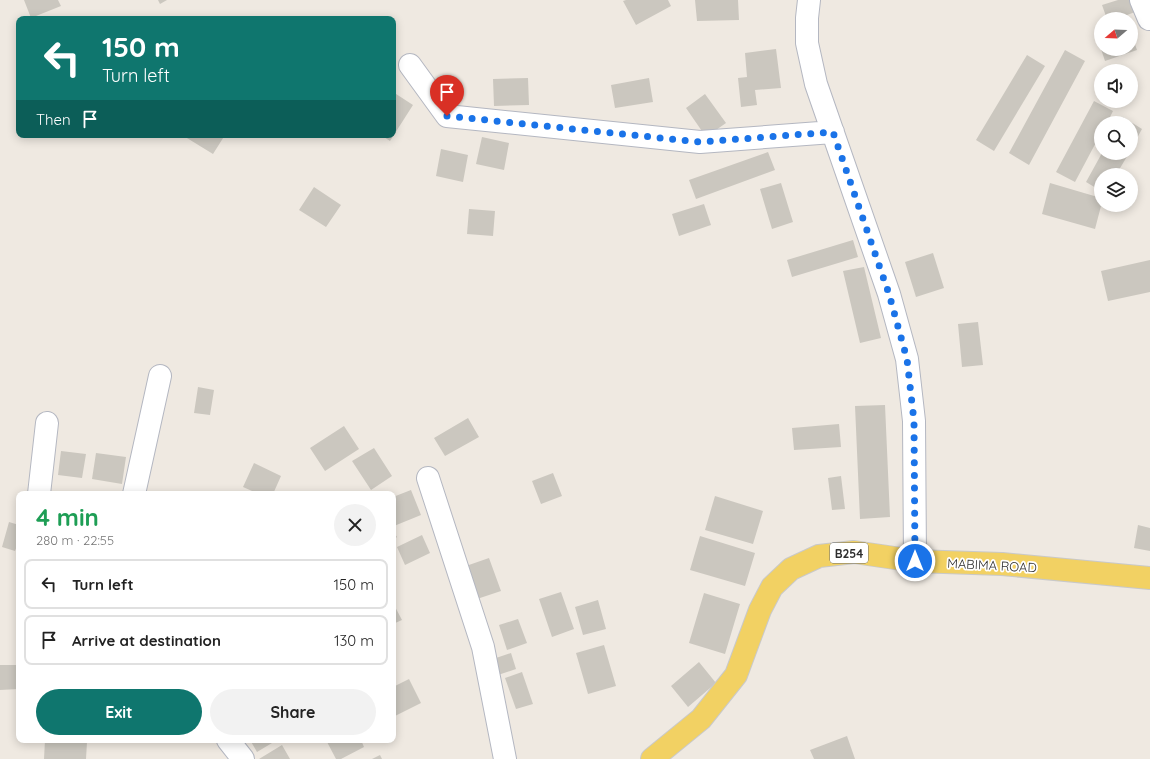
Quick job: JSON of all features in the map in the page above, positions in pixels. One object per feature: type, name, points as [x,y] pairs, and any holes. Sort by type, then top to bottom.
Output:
[{"type":"main road","name":"MABIMA ROAD","points":[[652,759],[702,719],[736,675],[760,610],[772,587],[791,570],[819,556],[854,552],[915,561],[1002,564],[1150,578]]},
{"type":"street","points":[[809,0],[807,43],[816,84],[889,294],[907,359],[914,421],[915,561]]},
{"type":"street","points":[[410,65],[447,116],[700,142],[833,132]]},
{"type":"street","points":[[135,491],[160,376]]},
{"type":"street","points":[[39,491],[47,423]]},
{"type":"street","points":[[428,478],[482,647],[505,759]]},
{"type":"street","points":[[230,743],[243,759]]},
{"type":"building","points":[[24,0],[58,0],[61,6],[36,16],[30,16]]},
{"type":"building","points":[[158,0],[167,0],[160,4]]},
{"type":"building","points":[[668,0],[671,6],[636,25],[623,1]]},
{"type":"building","points":[[695,0],[738,0],[739,20],[697,21]]},
{"type":"building","points":[[1118,0],[1134,0],[1138,11],[1104,12],[1102,5]]},
{"type":"building","points":[[776,49],[781,88],[755,90],[757,105],[741,107],[738,78],[747,77],[745,53]]},
{"type":"building","points":[[1065,50],[1085,61],[1029,165],[1009,153]]},
{"type":"building","points":[[1027,55],[1045,66],[994,151],[976,140]]},
{"type":"building","points":[[1103,56],[1120,56],[1105,61]]},
{"type":"building","points":[[528,78],[529,105],[494,106],[493,79]]},
{"type":"building","points":[[649,78],[653,102],[615,108],[611,85]]},
{"type":"building","points":[[396,94],[413,105],[396,132]]},
{"type":"building","points":[[705,94],[726,123],[706,137],[686,108]]},
{"type":"building","points":[[1094,101],[1094,108],[1107,108],[1113,111],[1110,116],[1094,116],[1094,146],[1075,182],[1056,172]]},
{"type":"building","points":[[1138,126],[1142,129],[1138,136]]},
{"type":"building","points":[[482,137],[509,143],[504,170],[476,164]]},
{"type":"building","points":[[187,138],[223,138],[213,154]]},
{"type":"building","points":[[441,149],[468,155],[463,182],[436,176]]},
{"type":"building","points":[[768,152],[775,170],[696,199],[689,180]]},
{"type":"building","points":[[1098,160],[1125,160],[1120,168],[1094,168],[1094,187],[1086,182]]},
{"type":"building","points":[[781,183],[793,222],[772,229],[760,189]]},
{"type":"building","points":[[1050,183],[1094,196],[1094,212],[1099,212],[1095,229],[1042,214]]},
{"type":"building","points":[[314,187],[341,205],[326,227],[299,210]]},
{"type":"building","points":[[704,204],[711,225],[679,236],[672,214]]},
{"type":"building","points":[[469,209],[495,211],[493,236],[467,234]]},
{"type":"building","points":[[853,240],[858,257],[792,277],[787,260]]},
{"type":"building","points":[[933,253],[944,288],[916,297],[905,262]]},
{"type":"building","points":[[1150,260],[1150,292],[1108,301],[1101,271]]},
{"type":"building","points":[[864,267],[881,338],[860,343],[843,271]]},
{"type":"building","points":[[978,322],[983,365],[962,367],[958,324]]},
{"type":"building","points":[[198,387],[214,390],[210,415],[194,413]]},
{"type":"building","points":[[885,405],[890,517],[860,519],[855,406]]},
{"type":"building","points":[[468,418],[479,437],[445,456],[434,438]]},
{"type":"building","points":[[839,424],[841,447],[794,450],[792,428]]},
{"type":"building","points":[[344,426],[359,449],[325,471],[310,448]]},
{"type":"building","points":[[374,448],[392,476],[371,490],[352,461]]},
{"type":"building","points":[[61,451],[86,454],[82,478],[58,475]]},
{"type":"building","points":[[96,453],[126,457],[122,484],[92,479]]},
{"type":"building","points":[[254,463],[281,476],[274,491],[252,491],[243,487]]},
{"type":"building","points":[[553,473],[562,496],[541,504],[532,481]]},
{"type":"building","points":[[841,476],[845,509],[832,510],[828,478]]},
{"type":"building","points":[[411,490],[421,515],[396,525],[396,496]]},
{"type":"building","points":[[715,496],[763,511],[753,544],[705,530]]},
{"type":"building","points":[[9,522],[16,524],[15,551],[2,547]]},
{"type":"building","points":[[1138,525],[1150,528],[1150,551],[1134,548]]},
{"type":"building","points":[[422,535],[430,553],[405,565],[397,547]]},
{"type":"building","points":[[700,536],[755,553],[745,586],[690,570]]},
{"type":"building","points":[[489,558],[501,591],[477,599],[466,566]]},
{"type":"building","points":[[561,592],[574,629],[552,637],[539,599]]},
{"type":"building","points":[[704,593],[740,604],[725,654],[689,643]]},
{"type":"building","points":[[598,600],[606,629],[583,635],[575,607]]},
{"type":"building","points":[[396,609],[402,620],[396,623]]},
{"type":"building","points":[[518,619],[527,643],[507,650],[499,625]]},
{"type":"building","points":[[604,645],[616,686],[588,694],[576,653]]},
{"type":"building","points":[[511,653],[516,669],[495,676],[490,660]]},
{"type":"building","points":[[699,662],[716,683],[688,707],[671,686]]},
{"type":"building","points":[[0,665],[16,665],[16,689],[0,690]]},
{"type":"building","points":[[522,672],[533,704],[516,709],[505,678]]},
{"type":"building","points":[[409,679],[421,703],[396,716],[396,686]]},
{"type":"building","points":[[847,736],[855,759],[814,759],[810,750]]},
{"type":"building","points":[[45,743],[87,743],[86,759],[44,759]]},
{"type":"building","points":[[252,743],[272,743],[257,752]]},
{"type":"building","points":[[328,743],[362,743],[364,747],[341,759],[336,759]]},
{"type":"building","points":[[282,745],[290,759],[259,759]]},
{"type":"building","points":[[380,755],[382,759],[372,759]]},
{"type":"route","points":[[447,116],[700,142],[833,132],[889,294],[907,359],[914,421],[916,490],[915,561]]}]
